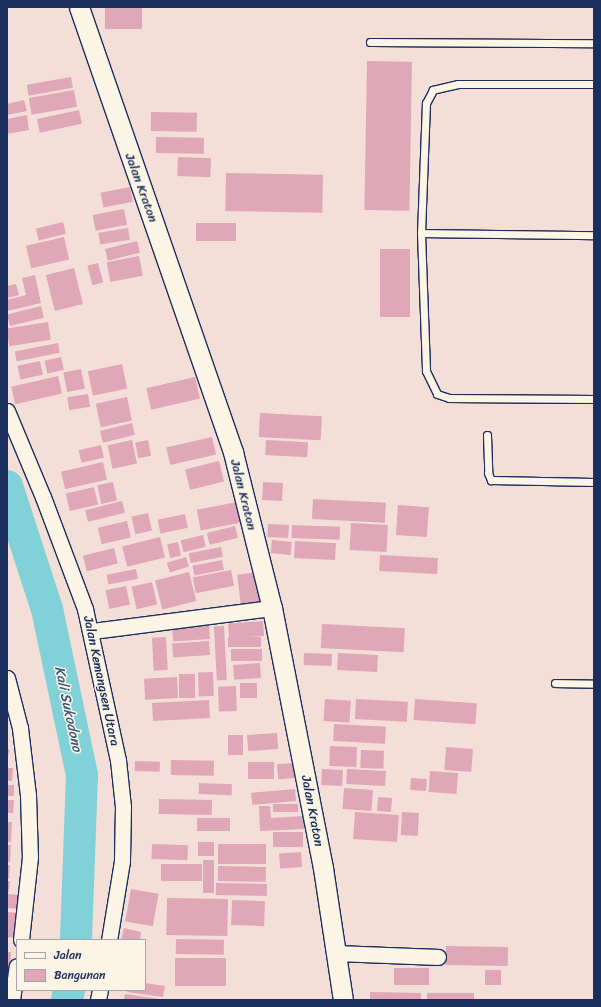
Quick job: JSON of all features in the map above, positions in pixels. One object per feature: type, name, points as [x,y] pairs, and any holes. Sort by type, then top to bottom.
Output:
[{"type":"street","name":"Jalan Kraton","points":[[79,7],[210,381],[233,452],[272,608],[310,798],[336,953],[342,1000]]},
{"type":"street","name":"Jalan Kemangsen Utara","points":[[7,411],[14,448],[43,497],[92,631],[118,760],[124,807],[122,861],[109,939]]},
{"type":"street","points":[[92,631],[272,608]]},
{"type":"street","points":[[7,678],[20,728],[28,795],[30,857],[21,939]]},
{"type":"street","points":[[336,953],[438,957]]},
{"type":"street","points":[[12,1000],[16,973]]},
{"type":"lane","points":[[370,42],[594,43]]},
{"type":"lane","points":[[594,84],[458,84],[433,90],[426,103],[421,233],[426,371],[438,394],[449,398],[594,399]]},
{"type":"lane","points":[[421,233],[594,235]]},
{"type":"lane","points":[[487,435],[488,473],[491,480],[594,482]]},
{"type":"lane","points":[[555,683],[594,684]]},
{"type":"building","points":[[105,7],[142,7],[142,29],[105,29]]},
{"type":"building","points":[[367,61],[412,62],[409,211],[364,210]]},
{"type":"building","points":[[71,77],[73,88],[29,96],[27,85]]},
{"type":"building","points":[[74,90],[77,107],[32,115],[29,98]]},
{"type":"building","points":[[24,100],[27,111],[7,115],[7,104]]},
{"type":"building","points":[[79,110],[82,124],[40,133],[37,119]]},
{"type":"building","points":[[151,112],[197,113],[197,132],[151,131]]},
{"type":"building","points":[[27,115],[29,130],[7,134],[7,119]]},
{"type":"building","points":[[156,137],[204,138],[204,154],[156,153]]},
{"type":"building","points":[[178,157],[211,158],[210,177],[177,176]]},
{"type":"building","points":[[226,173],[323,175],[322,213],[225,211]]},
{"type":"building","points":[[130,187],[133,202],[103,207],[101,193]]},
{"type":"building","points":[[124,209],[127,225],[96,231],[93,215]]},
{"type":"building","points":[[63,222],[66,234],[39,240],[36,229]]},
{"type":"building","points":[[196,223],[236,223],[236,241],[196,241]]},
{"type":"building","points":[[128,228],[130,240],[100,245],[98,233]]},
{"type":"building","points":[[64,237],[69,259],[31,268],[26,246]]},
{"type":"building","points":[[137,241],[140,253],[108,261],[105,249]]},
{"type":"building","points":[[380,249],[410,249],[410,317],[380,317]]},
{"type":"building","points":[[139,256],[143,276],[110,282],[107,262]]},
{"type":"building","points":[[98,263],[103,282],[93,285],[87,266]]},
{"type":"building","points":[[74,268],[83,304],[55,311],[46,275]]},
{"type":"building","points":[[35,275],[41,303],[7,311],[7,300],[26,295],[22,278]]},
{"type":"building","points":[[16,284],[19,295],[7,298],[7,286]]},
{"type":"building","points":[[41,306],[44,318],[10,326],[7,314]]},
{"type":"building","points":[[48,322],[51,340],[9,346],[7,328]]},
{"type":"building","points":[[58,343],[60,353],[17,361],[15,351]]},
{"type":"building","points":[[61,357],[64,370],[47,373],[44,361]]},
{"type":"building","points":[[40,361],[43,375],[20,379],[18,366]]},
{"type":"building","points":[[122,364],[127,388],[93,396],[88,371]]},
{"type":"building","points":[[81,369],[85,389],[67,392],[63,372]]},
{"type":"building","points":[[58,376],[62,394],[15,404],[11,387]]},
{"type":"building","points":[[195,377],[200,398],[151,410],[146,388]]},
{"type":"building","points":[[88,394],[90,407],[69,410],[67,397]]},
{"type":"building","points":[[127,397],[132,420],[101,427],[96,404]]},
{"type":"building","points":[[260,413],[322,416],[321,440],[259,437]]},
{"type":"building","points":[[132,423],[135,435],[103,443],[100,431]]},
{"type":"building","points":[[212,437],[216,455],[170,465],[166,448]]},
{"type":"building","points":[[132,440],[137,463],[113,469],[108,445]]},
{"type":"building","points":[[148,440],[151,456],[138,458],[135,442]]},
{"type":"building","points":[[266,440],[308,442],[307,457],[265,455]]},
{"type":"building","points":[[101,445],[104,458],[82,463],[79,450]]},
{"type":"building","points":[[219,461],[224,481],[190,490],[185,469]]},
{"type":"building","points":[[103,462],[107,480],[65,489],[61,472]]},
{"type":"building","points":[[113,482],[117,501],[101,504],[97,485]]},
{"type":"building","points":[[263,482],[283,483],[282,501],[262,500]]},
{"type":"building","points":[[94,487],[98,505],[70,511],[66,494]]},
{"type":"building","points":[[313,499],[386,503],[385,523],[312,519]]},
{"type":"building","points":[[122,501],[125,513],[88,522],[85,510]]},
{"type":"building","points":[[237,502],[241,523],[201,530],[197,510]]},
{"type":"building","points":[[398,505],[429,507],[427,537],[396,535]]},
{"type":"building","points":[[148,513],[152,531],[135,534],[131,517]]},
{"type":"building","points":[[185,514],[188,528],[161,534],[158,520]]},
{"type":"building","points":[[127,521],[131,538],[102,544],[98,528]]},
{"type":"building","points":[[351,523],[388,525],[387,552],[350,550]]},
{"type":"building","points":[[268,524],[289,525],[288,538],[267,537]]},
{"type":"building","points":[[292,525],[340,527],[340,540],[292,538]]},
{"type":"building","points":[[235,526],[238,538],[210,545],[207,533]]},
{"type":"building","points":[[203,535],[206,547],[184,552],[181,541]]},
{"type":"building","points":[[160,537],[165,557],[127,567],[122,546]]},
{"type":"building","points":[[272,540],[292,542],[291,555],[271,553]]},
{"type":"building","points":[[295,541],[336,543],[335,560],[294,558]]},
{"type":"building","points":[[178,542],[181,556],[170,558],[167,544]]},
{"type":"building","points":[[221,547],[223,557],[191,563],[189,553]]},
{"type":"building","points":[[114,548],[118,564],[87,571],[83,556]]},
{"type":"building","points":[[380,555],[438,558],[437,574],[379,571]]},
{"type":"building","points":[[186,557],[189,567],[170,572],[167,563]]},
{"type":"building","points":[[222,560],[224,570],[194,576],[193,566]]},
{"type":"building","points":[[136,569],[138,579],[108,585],[107,575]]},
{"type":"building","points":[[231,570],[234,586],[196,593],[193,577]]},
{"type":"building","points":[[189,572],[196,601],[162,610],[155,580]]},
{"type":"building","points":[[259,572],[263,605],[241,607],[237,575]]},
{"type":"building","points":[[152,582],[157,604],[137,609],[132,587]]},
{"type":"building","points":[[126,586],[130,605],[109,609],[105,590]]},
{"type":"building","points":[[263,621],[264,636],[229,638],[228,623]]},
{"type":"building","points":[[322,624],[405,628],[404,652],[321,648]]},
{"type":"building","points":[[209,625],[210,639],[173,642],[172,628]]},
{"type":"building","points":[[224,626],[227,680],[217,680],[214,627]]},
{"type":"building","points":[[166,637],[168,670],[154,671],[152,638]]},
{"type":"building","points":[[228,637],[261,637],[261,647],[228,647]]},
{"type":"building","points":[[209,641],[210,655],[173,658],[172,644]]},
{"type":"building","points":[[231,649],[262,649],[262,661],[231,661]]},
{"type":"building","points":[[304,653],[332,654],[332,666],[304,665]]},
{"type":"building","points":[[338,653],[378,655],[377,672],[337,670]]},
{"type":"building","points":[[260,663],[261,678],[234,680],[233,665]]},
{"type":"building","points":[[213,672],[214,696],[199,697],[198,673]]},
{"type":"building","points":[[179,674],[195,674],[195,698],[179,698]]},
{"type":"building","points":[[177,677],[178,698],[145,700],[144,679]]},
{"type":"building","points":[[240,683],[257,683],[257,698],[240,698]]},
{"type":"building","points":[[236,686],[237,711],[219,712],[218,687]]},
{"type":"building","points":[[325,699],[351,701],[349,723],[323,721]]},
{"type":"building","points":[[356,699],[408,702],[407,722],[355,719]]},
{"type":"building","points":[[415,699],[477,703],[475,724],[414,720]]},
{"type":"building","points":[[209,700],[210,718],[153,721],[152,703]]},
{"type":"building","points":[[334,724],[386,727],[385,744],[333,741]]},
{"type":"building","points":[[277,733],[278,749],[248,751],[247,735]]},
{"type":"building","points":[[228,735],[243,735],[243,755],[228,755]]},
{"type":"building","points":[[330,746],[357,747],[356,767],[329,766]]},
{"type":"building","points":[[446,747],[473,749],[471,772],[444,770]]},
{"type":"building","points":[[7,749],[10,750],[7,759]]},
{"type":"building","points":[[361,750],[384,751],[383,769],[360,768]]},
{"type":"building","points":[[171,760],[214,761],[214,776],[171,775]]},
{"type":"building","points":[[135,761],[160,762],[160,772],[135,771]]},
{"type":"building","points":[[248,762],[274,762],[274,779],[248,779]]},
{"type":"building","points":[[295,763],[296,778],[278,779],[277,764]]},
{"type":"building","points":[[7,768],[13,768],[12,781],[7,781]]},
{"type":"building","points":[[322,769],[343,770],[342,786],[321,785]]},
{"type":"building","points":[[347,769],[386,771],[385,786],[346,784]]},
{"type":"building","points":[[430,771],[458,773],[456,794],[429,792]]},
{"type":"building","points":[[411,778],[427,779],[426,791],[410,790]]},
{"type":"building","points":[[199,783],[232,784],[232,795],[199,794]]},
{"type":"building","points":[[7,785],[14,785],[14,796],[7,796]]},
{"type":"building","points":[[344,788],[373,790],[371,811],[343,809]]},
{"type":"building","points":[[295,789],[296,801],[252,805],[251,793]]},
{"type":"building","points":[[378,797],[392,798],[391,812],[377,811]]},
{"type":"building","points":[[159,799],[212,800],[212,815],[159,814]]},
{"type":"building","points":[[7,800],[14,800],[13,813],[7,813]]},
{"type":"building","points":[[273,804],[298,804],[298,812],[273,812]]},
{"type":"building","points":[[259,806],[270,806],[271,818],[304,816],[304,829],[260,831]]},
{"type":"building","points":[[355,812],[399,815],[397,842],[353,839]]},
{"type":"building","points":[[402,812],[419,813],[418,836],[401,835]]},
{"type":"building","points":[[197,818],[230,818],[230,831],[197,831]]},
{"type":"building","points":[[7,822],[12,822],[11,842],[7,842]]},
{"type":"building","points":[[273,832],[303,832],[303,847],[273,847]]},
{"type":"building","points":[[198,842],[214,842],[214,856],[198,856]]},
{"type":"building","points":[[152,844],[188,845],[187,860],[151,859]]},
{"type":"building","points":[[218,844],[266,844],[266,864],[218,864]]},
{"type":"building","points":[[7,845],[11,845],[10,862],[7,862]]},
{"type":"building","points":[[301,852],[302,867],[280,868],[279,854]]},
{"type":"building","points":[[203,860],[214,860],[214,893],[203,893]]},
{"type":"building","points":[[161,864],[202,864],[202,881],[161,881]]},
{"type":"building","points":[[7,865],[10,865],[9,879],[7,878]]},
{"type":"building","points":[[218,866],[266,867],[266,882],[218,881]]},
{"type":"building","points":[[7,881],[10,881],[9,892],[7,892]]},
{"type":"building","points":[[216,883],[267,884],[267,896],[216,895]]},
{"type":"building","points":[[131,889],[159,894],[153,926],[125,921]]},
{"type":"building","points":[[7,894],[21,895],[20,909],[7,908]]},
{"type":"building","points":[[167,898],[228,899],[227,936],[166,935]]},
{"type":"building","points":[[232,900],[265,901],[264,926],[231,925]]},
{"type":"building","points":[[7,912],[21,913],[19,938],[7,937]]},
{"type":"building","points":[[124,928],[141,932],[140,939],[121,939]]},
{"type":"building","points":[[176,939],[224,940],[224,955],[176,954]]},
{"type":"building","points":[[446,946],[508,947],[508,966],[446,965]]},
{"type":"building","points":[[7,952],[11,952],[10,973],[7,973]]},
{"type":"building","points":[[175,958],[226,958],[226,986],[175,986]]},
{"type":"building","points":[[394,968],[429,968],[429,985],[394,985]]},
{"type":"building","points":[[485,970],[501,970],[501,985],[485,985]]},
{"type":"building","points":[[146,983],[165,986],[163,997],[127,992],[146,991]]},
{"type":"building","points":[[370,992],[421,993],[421,1000],[370,1000]]},
{"type":"building","points":[[427,993],[474,993],[474,1000],[427,1000]]},
{"type":"building","points":[[125,994],[160,999],[160,1000],[124,1000]]},
{"type":"waterway","name":"Kali Sukodono","points":[[7,486],[47,609],[82,775],[76,939]]},
{"type":"waterway","name":"Kali Sukodono","points":[[67,1000],[69,991]]}]
